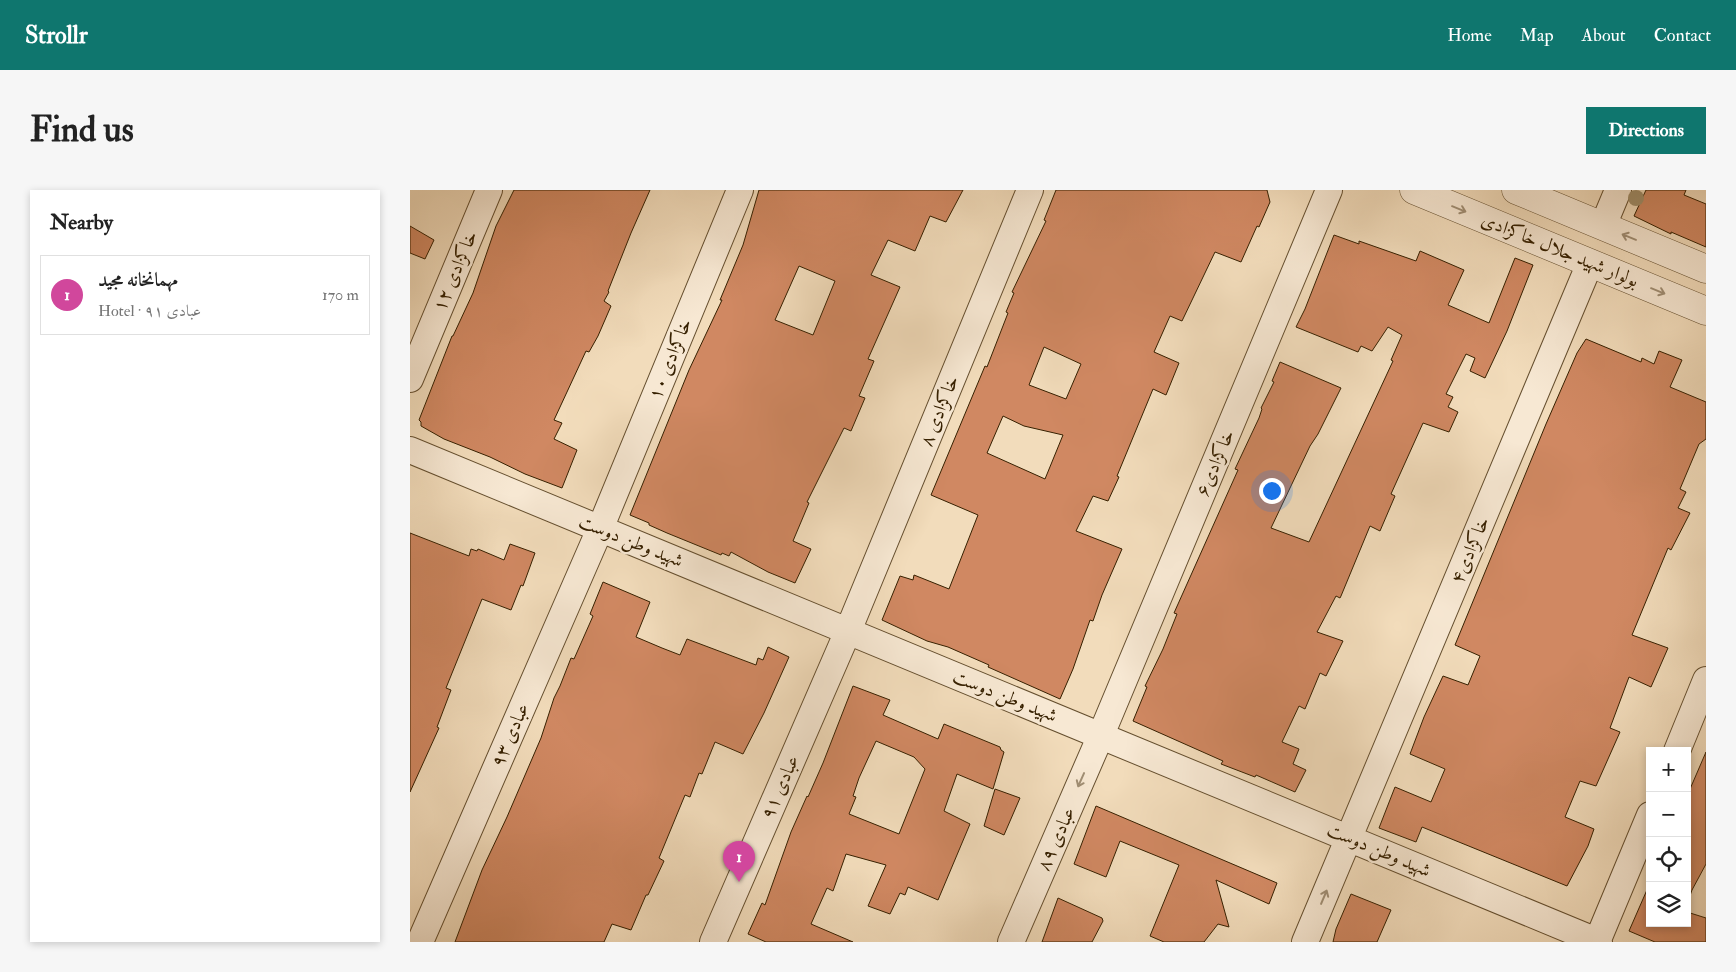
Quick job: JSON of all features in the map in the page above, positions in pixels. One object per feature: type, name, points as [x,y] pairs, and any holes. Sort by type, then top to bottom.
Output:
[{"type":"street","name":"خاکزادی ۱۲","points":[[410,379],[489,190]]},
{"type":"street","name":"خاکزادی ۱۰","points":[[600,528],[740,190]]},
{"type":"street","name":"خاکزادی ۸","points":[[848,631],[1030,190]]},
{"type":"street","name":"خاکزادی۶","points":[[1101,735],[1329,190]]},
{"type":"street","name":"بولوار شهید جلال خاکزادی","points":[[1414,190],[1706,310]]},
{"type":"street","points":[[1516,190],[1706,269]]},
{"type":"street","points":[[1603,226],[1618,190]]},
{"type":"street","name":"خاکزادی۴","points":[[1305,942],[1590,262]]},
{"type":"street","name":"شهید وطن دوست","points":[[410,450],[1598,942]]},
{"type":"street","name":"عبادی ۹۳","points":[[420,942],[600,528]]},
{"type":"street","name":"عبادی ۹۱","points":[[713,942],[848,631]]},
{"type":"street","points":[[1679,747],[1706,680]]},
{"type":"street","name":"عبادی ۸۹","points":[[1011,942],[1101,735]]},
{"type":"street","points":[[1598,942],[1646,825]]},
{"type":"building","points":[[514,190],[650,190],[604,301],[611,306],[598,336],[589,352],[586,351],[554,420],[562,423],[554,439],[577,450],[562,488],[444,439],[421,426],[419,420],[452,336],[473,293],[496,226]]},
{"type":"building","points":[[759,190],[963,190],[946,222],[930,216],[915,251],[888,240],[871,275],[900,287],[868,359],[874,361],[859,396],[865,398],[851,431],[844,428],[807,502],[809,503],[793,541],[811,549],[795,583],[768,572],[731,552],[729,556],[722,553],[721,555],[667,533],[630,515],[689,370],[722,300],[720,300],[743,245]],"holes":[[[799,266],[835,281],[813,335],[775,320]]]},
{"type":"building","points":[[1056,190],[1267,190],[1270,202],[1241,262],[1215,252],[1182,321],[1170,316],[1154,352],[1179,363],[1166,395],[1153,389],[1108,501],[1093,496],[1076,531],[1122,549],[1093,621],[1090,620],[1073,669],[1060,699],[988,667],[989,665],[948,647],[927,641],[882,620],[900,576],[913,580],[914,575],[949,589],[978,515],[931,495],[985,366],[987,367],[1008,313],[1006,312],[1014,293],[1012,292],[1046,221],[1044,220]],"holes":[[[1044,347],[1081,364],[1066,399],[1029,385]],[[1003,416],[1024,426],[1063,435],[1045,479],[987,453]]]},
{"type":"building","points":[[1646,190],[1686,190],[1684,195],[1706,204],[1706,247],[1671,232],[1671,234],[1634,216]]},
{"type":"building","points":[[410,226],[434,240],[425,259],[410,253]]},
{"type":"building","points":[[1334,235],[1359,244],[1359,241],[1416,261],[1420,251],[1464,270],[1448,305],[1489,323],[1515,258],[1533,265],[1507,331],[1485,378],[1470,371],[1475,358],[1466,354],[1446,394],[1453,397],[1448,407],[1458,412],[1449,432],[1423,423],[1391,494],[1395,496],[1380,531],[1370,526],[1340,598],[1336,596],[1317,632],[1343,641],[1326,676],[1320,673],[1305,709],[1299,706],[1282,742],[1299,749],[1293,764],[1306,770],[1295,792],[1256,775],[1255,777],[1221,764],[1223,761],[1133,721],[1147,687],[1145,686],[1177,614],[1174,613],[1238,470],[1235,469],[1259,418],[1261,408],[1274,382],[1272,381],[1280,362],[1341,388],[1310,446],[1271,528],[1309,542],[1393,361],[1391,360],[1402,335],[1388,327],[1372,351],[1361,346],[1358,352],[1296,327]]},
{"type":"building","points":[[1586,339],[1641,362],[1642,358],[1654,364],[1659,351],[1682,360],[1670,387],[1706,402],[1706,439],[1699,444],[1680,489],[1686,492],[1678,508],[1690,513],[1671,550],[1668,548],[1632,635],[1668,648],[1651,687],[1629,677],[1610,728],[1620,732],[1596,786],[1580,781],[1565,817],[1594,829],[1588,846],[1567,886],[1422,827],[1416,842],[1379,828],[1395,787],[1431,802],[1445,769],[1410,754],[1424,717],[1443,676],[1468,685],[1480,656],[1455,645],[1546,424],[1577,353]]},
{"type":"building","points":[[410,533],[469,556],[471,549],[477,551],[478,549],[504,560],[510,544],[535,553],[523,586],[521,585],[511,610],[482,599],[446,688],[451,690],[437,727],[439,728],[410,792]]},
{"type":"building","points":[[603,582],[650,602],[636,637],[662,648],[680,655],[687,639],[756,665],[758,658],[763,660],[768,647],[789,657],[743,754],[715,742],[702,774],[699,773],[690,797],[685,795],[659,858],[664,861],[648,895],[646,895],[631,930],[612,924],[604,942],[455,942],[482,870],[541,738],[554,698],[571,658],[574,659],[593,616],[590,614]]},
{"type":"building","points":[[853,686],[890,700],[883,715],[938,739],[944,724],[1000,747],[1004,752],[993,789],[957,774],[944,811],[970,824],[938,900],[908,887],[905,895],[900,893],[890,914],[868,906],[886,865],[846,854],[833,891],[827,888],[811,924],[853,942],[766,942],[748,934],[762,903],[765,905],[791,832],[823,763]],"holes":[[[876,741],[914,757],[925,769],[899,834],[849,814],[856,797],[853,796],[859,778]]]},
{"type":"building","points":[[1706,752],[1706,864],[1691,893],[1691,792],[1691,787]]},
{"type":"building","points":[[995,789],[1020,798],[1004,835],[984,826]]},
{"type":"building","points":[[1096,806],[1277,883],[1269,904],[1216,880],[1229,927],[1218,924],[1204,942],[1164,942],[1150,936],[1179,865],[1120,841],[1106,877],[1074,864]]},
{"type":"building","points":[[1646,892],[1646,927],[1691,927],[1691,913],[1706,918],[1706,942],[1655,942],[1629,931]]},
{"type":"building","points":[[1351,894],[1391,910],[1377,942],[1333,942],[1336,929]]},
{"type":"building","points":[[1058,898],[1102,918],[1103,921],[1092,942],[1042,942]]},
{"type":"place","name":"مهمانخانه مجید","points":[[739,882]]}]
